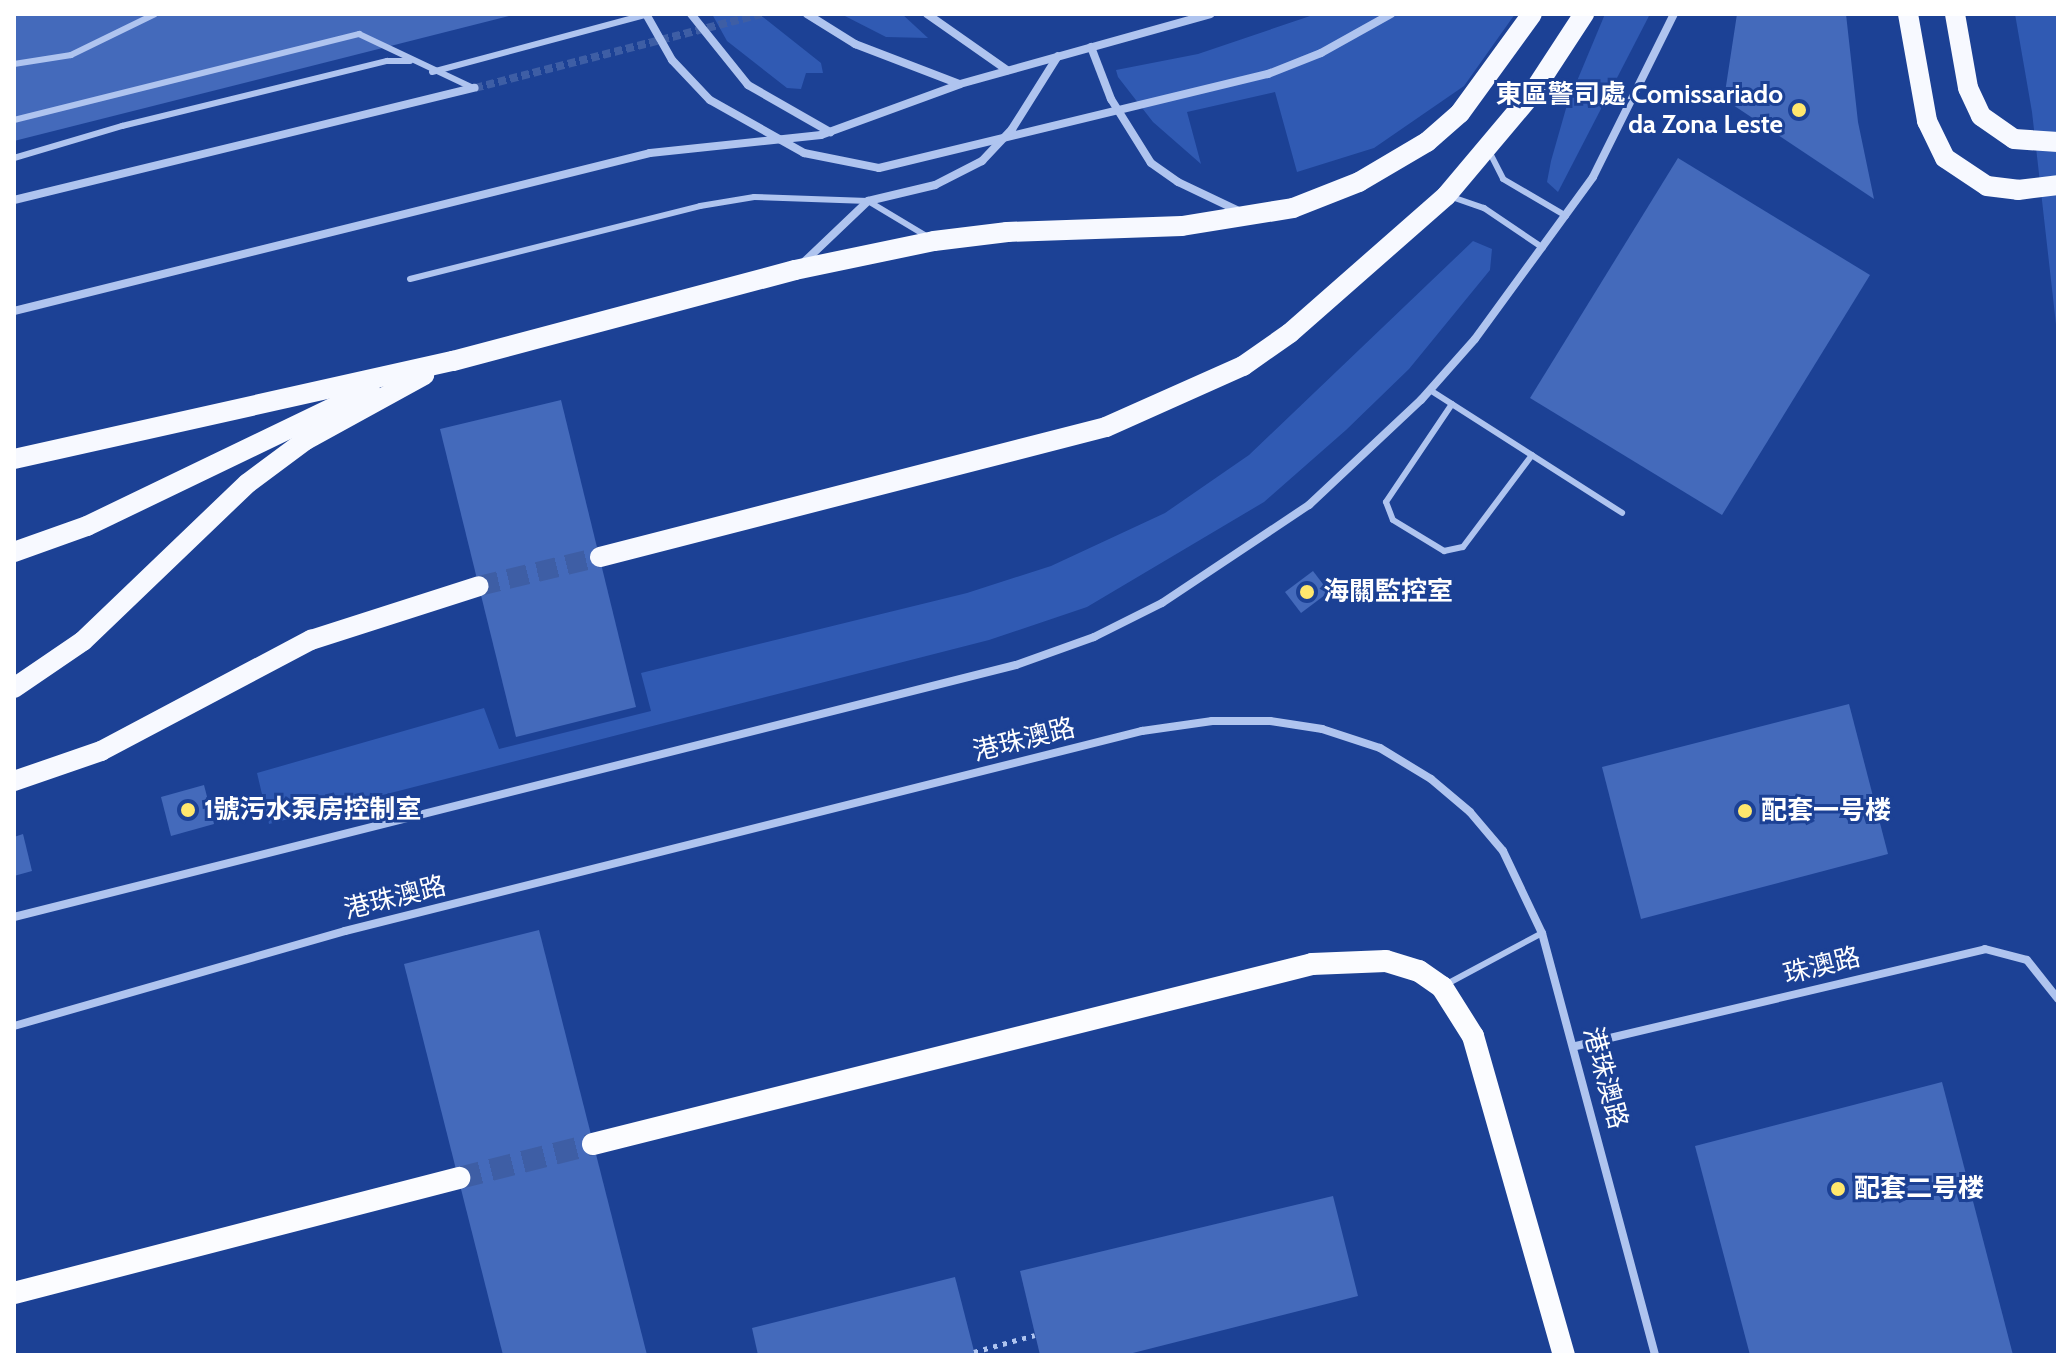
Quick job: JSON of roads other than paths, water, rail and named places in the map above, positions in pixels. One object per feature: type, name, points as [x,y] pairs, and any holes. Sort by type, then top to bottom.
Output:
[{"type":"highway","points":[[593,1144],[1312,964],[1386,961],[1419,971],[1442,987],[1461,1010],[1478,1050],[1564,1355]]},
{"type":"highway","points":[[14,1293],[459,1178]]},
{"type":"main road","points":[[14,459],[453,361],[795,270],[934,241],[1007,232],[1182,226],[1253,217],[1348,187],[1427,142],[1460,113],[1532,14]]},
{"type":"main road","points":[[600,557],[1106,427],[1173,400],[1243,366],[1290,333],[1446,196],[1493,142],[1567,47],[1584,14]]},
{"type":"main road","points":[[1908,14],[1927,121],[1945,158],[1987,186],[2048,186]]},
{"type":"main road","points":[[1955,14],[1976,107],[1996,130],[2033,143],[2058,142]]},
{"type":"main road","points":[[14,552],[87,526],[306,417],[453,361]]},
{"type":"main road","points":[[14,688],[83,641],[248,483],[350,414],[453,361]]},
{"type":"main road","points":[[14,781],[101,751],[311,640],[479,586]]},
{"type":"street","points":[[648,14],[672,60],[710,100],[804,153],[879,168],[1268,74],[1321,53],[1391,14]]},
{"type":"street","points":[[691,14],[748,85],[830,132]]},
{"type":"street","points":[[807,14],[855,44],[960,84]]},
{"type":"street","points":[[927,14],[1007,70]]},
{"type":"street","points":[[14,311],[650,153],[830,132],[960,84],[1210,14]]},
{"type":"street","points":[[14,917],[1016,665],[1094,637],[1175,595],[1309,505],[1430,390],[1543,248],[1593,177],[1674,14]]},
{"type":"street","points":[[1091,47],[1111,99],[1151,163],[1189,188],[1253,217]]},
{"type":"street","points":[[795,270],[868,201],[943,182],[982,161],[1012,129],[1059,56]]},
{"type":"street","points":[[14,200],[475,88]]},
{"type":"street","name":"港珠澳路","points":[[14,1026],[360,927],[1142,731],[1212,721],[1322,729],[1380,748],[1431,779],[1470,812],[1503,851],[1542,933],[1576,1046],[1655,1355]]},
{"type":"street","name":"珠澳路","points":[[1576,1046],[1985,949],[2027,960],[2058,999]]},
{"type":"lane","points":[[14,64],[71,55],[155,14]]},
{"type":"lane","points":[[432,72],[648,14]]},
{"type":"lane","points":[[14,120],[359,34],[378,39],[432,72],[475,88]]},
{"type":"lane","points":[[14,158],[387,61],[419,64]]},
{"type":"lane","points":[[1493,142],[1493,166],[1503,179],[1566,216]]},
{"type":"lane","points":[[1446,196],[1484,208],[1543,248]]},
{"type":"lane","points":[[410,279],[700,206],[754,197],[868,201],[934,241]]},
{"type":"lane","points":[[1430,390],[1622,513]]},
{"type":"lane","points":[[1452,404],[1386,502],[1393,520],[1444,551],[1463,547],[1532,455]]},
{"type":"lane","points":[[1442,987],[1542,933]]},
{"type":"tunnel","points":[[475,88],[762,14]]},
{"type":"tunnel","points":[[479,586],[600,557]]},
{"type":"tunnel","points":[[459,1178],[593,1144]]},
{"type":"place","name":"東區警司處 Comissariado da Zona Leste","points":[[1799,110]]},
{"type":"place","name":"海關監控室","points":[[1307,592]]},
{"type":"place","name":"1號污水泵房控制室","points":[[188,810]]},
{"type":"place","name":"配套一号楼","points":[[1745,811]]},
{"type":"place","name":"配套二号楼","points":[[1838,1189]]}]
